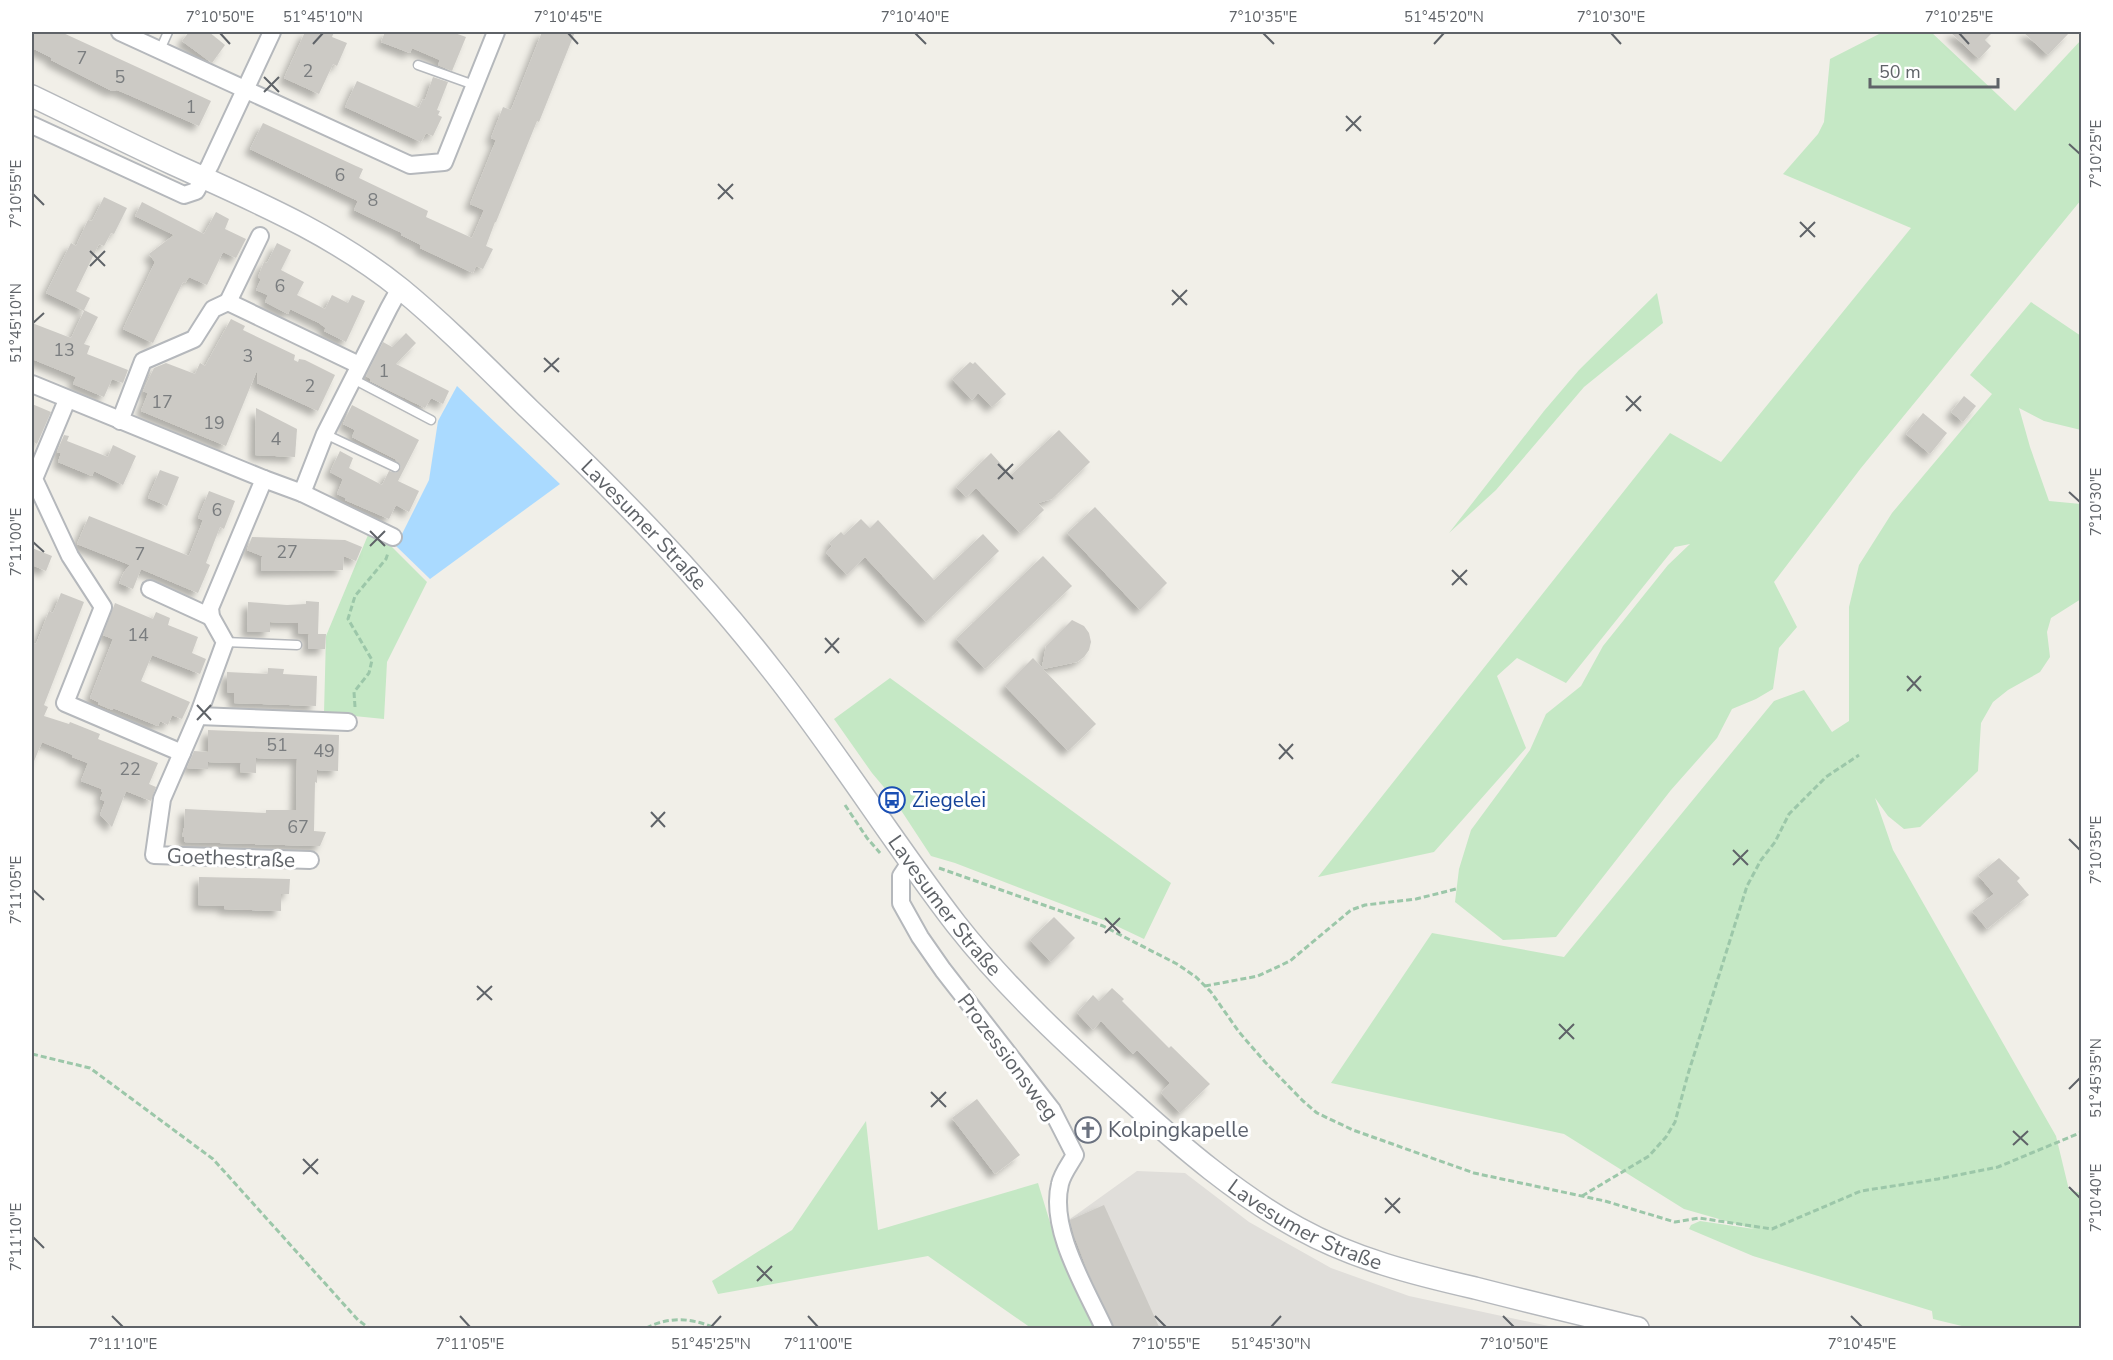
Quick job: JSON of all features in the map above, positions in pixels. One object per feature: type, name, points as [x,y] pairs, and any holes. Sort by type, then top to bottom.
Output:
[{"type":"street","points":[[120,32],[410,165],[444,162],[496,32]]},
{"type":"street","points":[[32,126],[184,195],[196,191],[272,32]]},
{"type":"street","name":"Lavesumer Straße","points":[[32,96],[273,208],[322,235],[365,262],[400,288],[440,324],[585,462],[687,569],[736,625],[810,719],[978,951],[1003,978],[1074,1050],[1196,1156],[1262,1207],[1301,1230],[1343,1250],[1395,1269],[1638,1329]]},
{"type":"street","points":[[120,421],[144,362],[194,339],[213,309],[228,302],[260,236]]},
{"type":"street","points":[[302,494],[325,434],[400,288]]},
{"type":"street","points":[[228,302],[356,372]]},
{"type":"street","points":[[32,384],[302,494],[393,537]]},
{"type":"street","points":[[67,400],[34,479],[70,556],[103,607],[65,703],[182,753]]},
{"type":"street","points":[[225,642],[211,617],[210,608],[264,479]]},
{"type":"street","points":[[150,589],[211,617]]},
{"type":"street","name":"Goethestraße","points":[[225,642],[198,716],[162,799],[154,855],[310,861]]},
{"type":"street","points":[[198,716],[348,722]]},
{"type":"street","name":"Prozessionsweg","points":[[911,861],[901,876],[901,903],[920,937],[943,970],[1052,1110],[1075,1155],[1060,1182],[1057,1207],[1061,1233],[1104,1329]]},
{"type":"lane","points":[[160,50],[168,32]]},
{"type":"lane","points":[[418,65],[474,86]]},
{"type":"lane","points":[[356,372],[431,420]]},
{"type":"lane","points":[[325,434],[395,467]]},
{"type":"lane","points":[[225,642],[297,645]]},
{"type":"path","points":[[348,722],[355,718],[354,692],[369,673],[372,660],[348,619],[355,596],[387,559],[393,537]]},
{"type":"path","points":[[1580,1197],[1649,1156],[1666,1137],[1675,1122],[1747,886],[1761,860],[1775,842],[1789,814],[1826,777],[1859,755]]},
{"type":"path","points":[[911,861],[951,871],[1103,926],[1177,964],[1205,986],[1265,1062],[1317,1113],[1353,1130],[1474,1173],[1605,1202],[1675,1222],[1699,1218],[1772,1229],[1861,1191],[1998,1167],[2082,1132]]},
{"type":"path","points":[[1205,986],[1258,976],[1290,960],[1351,910],[1365,905],[1416,898],[1456,889]]},
{"type":"path","points":[[32,1054],[90,1068],[213,1159],[358,1320],[369,1329]]},
{"type":"path","points":[[646,1329],[660,1322],[680,1319],[699,1322],[715,1329]]},
{"type":"shaded area","points":[[1137,1171],[1185,1173],[1249,1222],[1331,1268],[1409,1296],[1558,1328],[1114,1328],[1066,1222]]},
{"type":"green space","points":[[1883,32],[1931,32],[2015,111],[2081,40],[2081,200],[1861,468],[1774,582],[1797,627],[1779,648],[1773,689],[1732,709],[1717,738],[1671,790],[1556,937],[1503,940],[1455,902],[1459,869],[1471,830],[1530,750],[1546,714],[1581,686],[1603,646],[1668,565],[1690,544],[1675,547],[1566,683],[1517,658],[1497,676],[1526,748],[1434,852],[1318,877],[1670,433],[1721,462],[1911,228],[1783,174],[1818,134],[1824,122],[1830,59]]},
{"type":"green space","points":[[1657,293],[1663,323],[1584,387],[1496,490],[1449,533],[1579,370]]},
{"type":"green space","points":[[2031,302],[2081,336],[2081,430],[2044,421],[2019,408],[2049,501],[2081,504],[2081,599],[2051,618],[2047,632],[2050,657],[2040,672],[2008,690],[1993,702],[1981,723],[1978,771],[1920,827],[1904,829],[1888,816],[1875,798],[1893,850],[2056,1136],[2069,1190],[2081,1193],[2081,1328],[1970,1328],[1933,1319],[1932,1311],[1753,1256],[1689,1229],[1691,1225],[1700,1221],[1754,1229],[1684,1209],[1564,1134],[1331,1083],[1432,933],[1564,957],[1774,701],[1804,690],[1832,732],[1849,721],[1849,607],[1859,565],[1892,513],[1992,394],[1970,375]]},
{"type":"green space","points":[[368,535],[392,547],[427,582],[387,662],[384,719],[324,713],[326,636]]},
{"type":"green space","points":[[890,678],[1171,883],[1144,939],[1106,921],[931,856],[893,798],[872,773],[834,719]]},
{"type":"green space","points":[[866,1121],[878,1230],[1038,1183],[1059,1252],[1095,1328],[1031,1328],[928,1256],[718,1294],[712,1281],[792,1230]]},
{"type":"water","points":[[457,386],[560,484],[430,579],[396,546],[429,480],[438,421]]},
{"type":"building","points":[[32,32],[61,32],[211,101],[199,126],[117,90],[112,91],[51,60],[52,58],[32,48]]},
{"type":"building","points":[[189,32],[209,32],[225,45],[212,63],[182,41]]},
{"type":"building","points":[[305,32],[334,32],[332,37],[347,43],[337,66],[333,64],[319,94],[284,78]]},
{"type":"building","points":[[385,32],[452,32],[466,37],[452,71],[438,65],[440,60],[412,48],[410,53],[381,42]]},
{"type":"building","points":[[542,32],[575,32],[495,222],[486,246],[493,249],[483,269],[476,266],[473,273],[420,248],[421,245],[401,235],[402,233],[354,210],[358,201],[250,149],[263,123],[363,169],[359,178],[428,211],[426,217],[472,238],[484,210],[470,204],[496,140],[491,138],[503,107],[511,110]]},
{"type":"building","points":[[1950,32],[1993,32],[1985,40],[1991,46],[1979,59]]},
{"type":"building","points":[[2023,32],[2070,32],[2048,55]]},
{"type":"building","points":[[433,77],[448,82],[437,110],[440,111],[438,115],[442,117],[433,136],[426,133],[421,142],[345,107],[357,81],[419,108],[423,99],[425,100]]},
{"type":"building","points":[[104,197],[127,208],[114,234],[111,233],[104,246],[99,244],[76,291],[90,298],[84,310],[98,317],[84,344],[90,346],[87,354],[128,370],[123,383],[112,379],[104,397],[73,384],[76,377],[32,359],[32,323],[71,338],[84,311],[46,293],[71,243],[76,246],[88,220],[92,221]]},
{"type":"building","points":[[142,202],[204,234],[216,212],[229,219],[225,229],[246,239],[236,258],[223,252],[207,285],[189,277],[185,283],[183,282],[153,343],[123,329],[155,262],[149,254],[174,235],[135,216]]},
{"type":"building","points":[[277,243],[291,250],[281,270],[304,282],[297,295],[325,309],[332,295],[348,303],[352,295],[365,301],[346,342],[324,331],[326,328],[319,323],[290,309],[288,314],[265,302],[268,295],[256,290],[264,262],[267,263]]},
{"type":"building","points":[[231,319],[245,326],[243,330],[295,355],[294,360],[298,362],[299,359],[305,360],[335,375],[318,411],[257,383],[258,368],[226,446],[141,411],[148,393],[143,391],[154,368],[166,363],[195,374],[200,363],[205,366]]},
{"type":"building","points":[[406,333],[416,343],[396,364],[449,391],[443,404],[431,398],[425,408],[370,381],[371,379],[366,376],[383,342],[392,347]]},
{"type":"building","points":[[970,362],[973,364],[975,362],[1006,394],[992,407],[978,393],[972,400],[952,379]]},
{"type":"building","points":[[1964,396],[1976,406],[1963,422],[1951,412]]},
{"type":"building","points":[[32,404],[51,412],[37,444],[32,441]]},
{"type":"building","points":[[352,405],[419,440],[398,481],[419,491],[409,512],[396,505],[389,519],[345,500],[346,498],[337,494],[343,479],[330,472],[340,451],[353,458],[349,468],[382,485],[389,471],[396,473],[401,467],[395,459],[352,437],[355,430],[343,424]]},
{"type":"building","points":[[256,408],[297,429],[295,457],[255,455]]},
{"type":"building","points":[[1923,413],[1947,433],[1930,454],[1906,434]]},
{"type":"building","points":[[1059,430],[1090,462],[1052,499],[1038,503],[1044,510],[1020,533],[976,488],[966,497],[956,487],[991,453],[1011,475]]},
{"type":"building","points":[[64,435],[69,436],[67,441],[108,457],[113,445],[136,456],[123,485],[94,471],[92,476],[58,462],[61,453],[57,452]]},
{"type":"building","points":[[160,470],[179,477],[167,506],[148,498]]},
{"type":"building","points":[[209,491],[235,501],[224,529],[220,527],[206,563],[210,565],[198,593],[141,569],[133,589],[119,583],[130,565],[77,544],[89,516],[189,556],[203,520],[198,518]]},
{"type":"building","points":[[1095,507],[1167,583],[1140,610],[1067,533]]},
{"type":"building","points":[[861,519],[870,528],[878,520],[934,580],[983,534],[999,551],[926,622],[865,557],[847,575],[826,553],[832,546],[829,543],[841,532],[844,535]]},
{"type":"building","points":[[252,537],[345,540],[362,547],[356,561],[344,556],[343,570],[261,571],[262,556],[247,550]]},
{"type":"building","points":[[32,548],[52,556],[46,571],[32,565]]},
{"type":"building","points":[[1043,556],[1072,586],[985,669],[956,639]]},
{"type":"building","points":[[61,593],[84,602],[44,705],[48,707],[44,716],[69,724],[70,722],[100,734],[98,739],[158,763],[149,784],[156,787],[151,801],[126,791],[112,827],[100,815],[105,801],[100,799],[102,789],[81,781],[88,763],[42,742],[32,766],[32,642],[36,644],[49,611],[53,613]]},
{"type":"building","points":[[306,601],[319,602],[318,634],[326,634],[325,649],[308,649],[309,634],[298,633],[298,623],[270,622],[270,632],[247,632],[248,602],[287,605],[306,604]]},
{"type":"building","points":[[115,603],[153,619],[156,612],[170,618],[168,625],[198,637],[192,653],[206,659],[200,674],[152,655],[141,681],[190,702],[182,719],[172,715],[168,725],[160,721],[158,726],[113,708],[112,710],[90,698],[113,639],[103,635]]},
{"type":"building","points":[[1072,620],[1084,626],[1089,633],[1091,642],[1089,650],[1077,662],[1043,669],[1096,724],[1068,751],[1005,686],[1033,658],[1042,667],[1046,646]]},
{"type":"building","points":[[268,668],[284,669],[283,674],[317,676],[316,706],[234,703],[234,693],[227,692],[227,672],[268,674]]},
{"type":"building","points":[[208,730],[339,735],[338,771],[317,770],[314,831],[326,832],[320,846],[184,842],[184,837],[182,837],[185,809],[266,813],[266,810],[296,810],[297,759],[256,758],[256,773],[240,772],[241,763],[208,762],[208,769],[187,768],[194,751],[208,752]]},
{"type":"building","points":[[1999,858],[2020,878],[2017,881],[2029,895],[1987,929],[1972,911],[1994,894],[1978,875]]},
{"type":"building","points":[[199,877],[290,879],[289,894],[281,894],[281,911],[224,909],[224,906],[198,905]]},
{"type":"building","points":[[1054,917],[1075,938],[1051,962],[1030,940]]},
{"type":"building","points":[[1112,988],[1169,1048],[1171,1046],[1210,1084],[1180,1113],[1161,1093],[1170,1083],[1137,1050],[1133,1054],[1101,1021],[1093,1030],[1077,1013],[1093,995],[1099,1001]]},
{"type":"building","points":[[977,1099],[1020,1155],[995,1174],[952,1118]]},
{"type":"building","points":[[1104,1205],[1160,1329],[1114,1329],[1088,1272],[1070,1220]]},
{"type":"place","name":"Ziegelei","points":[[892,800]]},
{"type":"place","name":"Kolpingkapelle","points":[[1088,1130]]}]
